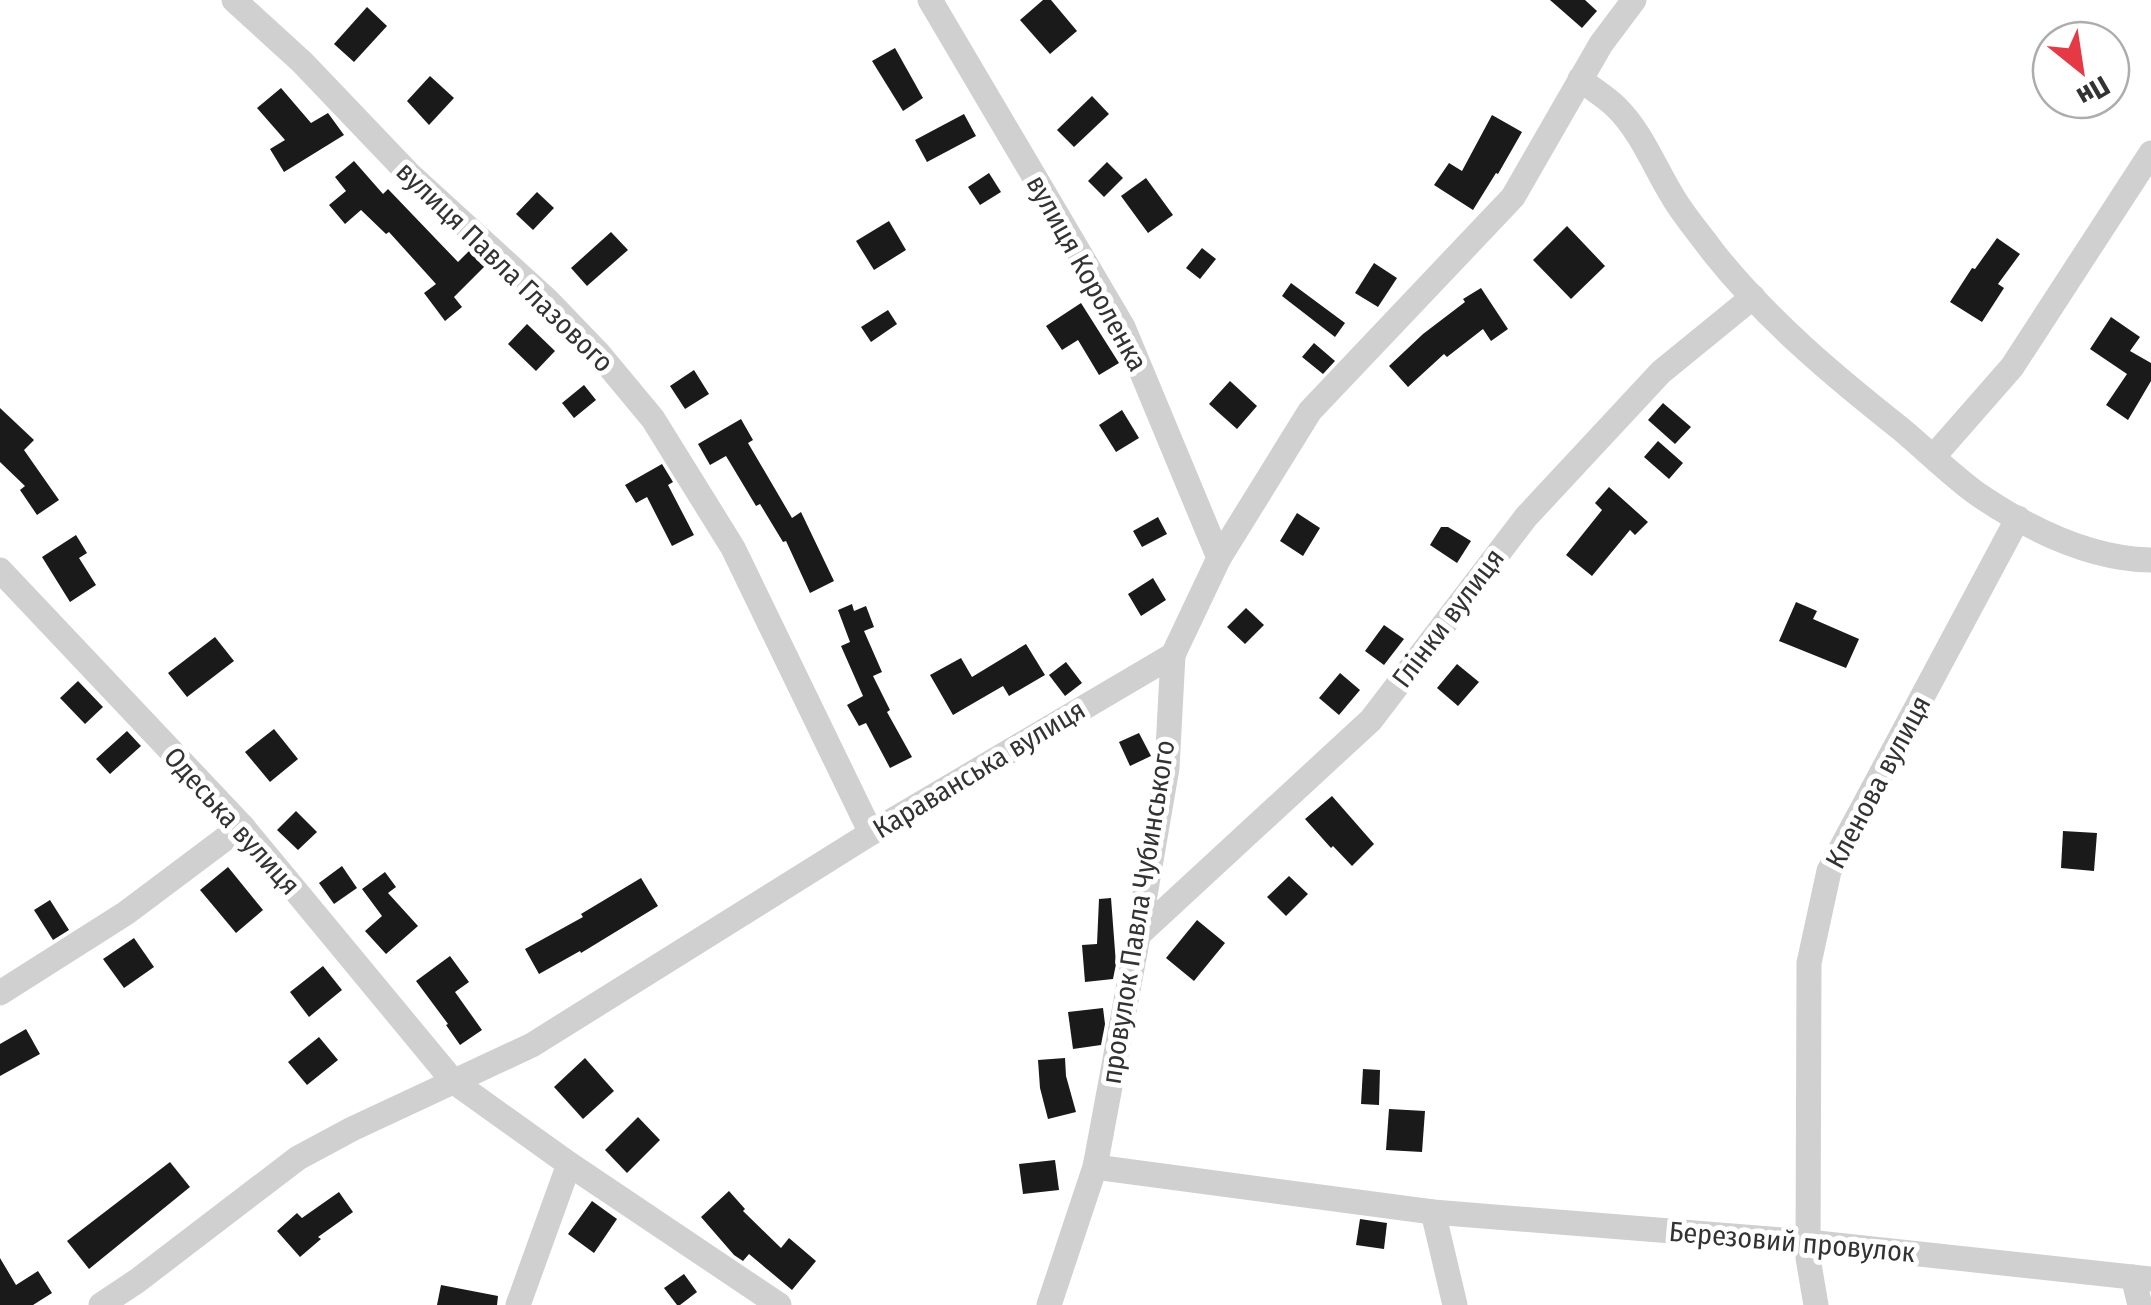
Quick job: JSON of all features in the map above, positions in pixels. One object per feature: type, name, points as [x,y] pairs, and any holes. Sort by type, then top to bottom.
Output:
[{"type":"street","name":"вулиця Павла Глазового","points":[[234,0],[302,62],[409,174],[547,300],[654,419],[733,548],[870,833]]},
{"type":"street","name":"вулиця Короленка","points":[[930,0],[1123,327],[1219,558]]},
{"type":"street","points":[[1173,655],[1219,558],[1310,411],[1512,198],[1601,44],[1634,0]]},
{"type":"street","points":[[1580,80],[1616,107],[1630,123],[1675,201],[1716,255],[1833,375],[1974,492],[2018,518],[2085,549],[2151,560]]},
{"type":"street","points":[[1934,456],[2012,368],[2151,154]]},
{"type":"street","name":"Глінки вулиця","points":[[1138,934],[1371,720],[1526,516],[1661,372],[1753,297]]},
{"type":"street","name":"Кленова вулиця","points":[[1816,1305],[1808,1258],[1809,963],[1830,871],[2018,518]]},
{"type":"street","name":"Одеська вулиця","points":[[0,570],[242,826],[453,1081],[779,1305]]},
{"type":"street","name":"Караванська вулиця","points":[[101,1305],[298,1158],[532,1044],[870,833],[1173,655]]},
{"type":"street","name":"провулок Павла Чубинського","points":[[1049,1305],[1094,1167],[1167,768],[1173,655]]},
{"type":"street","points":[[0,993],[126,913],[242,826]]},
{"type":"street","points":[[518,1305],[569,1164]]},
{"type":"street","points":[[1094,1167],[1433,1212],[1455,1305]]},
{"type":"street","name":"Березовий провулок","points":[[1433,1212],[1808,1242],[2142,1278]]},
{"type":"street","points":[[2140,1305],[2142,1278]]},
{"type":"building","points":[[1043,0],[1051,0],[1077,31],[1050,54],[1020,20]]},
{"type":"building","points":[[1550,0],[1585,0],[1597,11],[1582,28]]},
{"type":"building","points":[[367,7],[387,26],[354,62],[334,44]]},
{"type":"building","points":[[895,48],[923,98],[903,111],[872,61]]},
{"type":"building","points":[[430,76],[454,98],[429,125],[407,101]]},
{"type":"building","points":[[281,88],[311,123],[328,113],[344,135],[284,172],[270,149],[285,140],[257,108]]},
{"type":"building","points":[[1092,96],[1109,114],[1074,147],[1057,130]]},
{"type":"building","points":[[964,114],[976,136],[927,162],[915,140]]},
{"type":"building","points":[[1492,115],[1522,132],[1473,210],[1434,185],[1449,163],[1462,171]]},
{"type":"building","points":[[354,161],[383,194],[388,189],[458,262],[469,251],[485,266],[454,297],[462,307],[445,321],[424,293],[436,284],[389,232],[386,234],[361,210],[345,224],[329,205],[346,191],[335,177]]},
{"type":"building","points":[[1107,162],[1123,178],[1104,197],[1088,181]]},
{"type":"building","points":[[989,173],[1001,192],[980,205],[968,187]]},
{"type":"building","points":[[1146,178],[1173,215],[1148,233],[1121,196]]},
{"type":"building","points":[[537,192],[554,208],[533,230],[516,214]]},
{"type":"building","points":[[889,221],[906,250],[874,270],[856,241]]},
{"type":"building","points":[[1567,226],[1605,266],[1571,299],[1533,260]]},
{"type":"building","points":[[611,232],[628,250],[587,286],[571,268]]},
{"type":"building","points":[[1997,238],[2020,254],[1998,284],[2004,288],[1982,322],[1950,302]]},
{"type":"building","points":[[1202,248],[1216,259],[1200,279],[1186,268]]},
{"type":"building","points":[[1374,263],[1397,278],[1378,307],[1355,293]]},
{"type":"building","points":[[1291,283],[1345,323],[1335,337],[1282,296]]},
{"type":"building","points":[[1481,288],[1508,329],[1491,341],[1483,329],[1447,357],[1444,354],[1408,387],[1389,366],[1465,302],[1463,299]]},
{"type":"building","points":[[1081,303],[1119,363],[1099,375],[1078,340],[1062,350],[1046,326]]},
{"type":"building","points":[[888,310],[897,324],[871,342],[861,327]]},
{"type":"building","points":[[2111,317],[2140,337],[2130,351],[2151,363],[2151,381],[2128,420],[2106,405],[2127,374],[2090,349]]},
{"type":"building","points":[[527,324],[555,351],[536,371],[508,344]]},
{"type":"building","points":[[1314,343],[1335,361],[1323,374],[1302,357]]},
{"type":"building","points":[[694,370],[709,394],[685,409],[670,386]]},
{"type":"building","points":[[1230,381],[1257,406],[1237,429],[1209,404]]},
{"type":"building","points":[[584,385],[596,400],[574,418],[562,403]]},
{"type":"building","points":[[1663,403],[1691,427],[1675,444],[1648,420]]},
{"type":"building","points":[[0,408],[34,440],[24,450],[59,500],[37,515],[20,490],[25,486],[0,462]]},
{"type":"building","points":[[1122,410],[1139,438],[1116,452],[1099,425]]},
{"type":"building","points":[[741,419],[753,440],[748,443],[792,518],[801,512],[834,581],[810,593],[786,541],[783,542],[760,504],[756,506],[726,456],[710,465],[698,444]]},
{"type":"building","points":[[1658,441],[1683,463],[1669,479],[1644,457]]},
{"type":"building","points":[[662,464],[673,482],[668,485],[694,535],[672,546],[647,497],[636,503],[625,485]]},
{"type":"building","points":[[1609,487],[1648,522],[1635,535],[1630,530],[1592,576],[1566,555],[1602,510],[1595,503]]},
{"type":"building","points":[[1297,513],[1320,528],[1303,556],[1280,541]]},
{"type":"building","points":[[1158,517],[1167,534],[1142,547],[1133,531]]},
{"type":"building","points":[[1441,527],[1471,541],[1457,563],[1430,545]]},
{"type":"building","points":[[76,535],[87,553],[79,558],[96,585],[70,602],[42,557]]},
{"type":"building","points":[[1153,578],[1166,600],[1141,616],[1128,594]]},
{"type":"building","points":[[1796,602],[1817,611],[1813,619],[1859,639],[1846,668],[1779,641]]},
{"type":"building","points":[[852,604],[854,611],[866,606],[874,627],[864,631],[882,672],[873,676],[890,710],[887,712],[912,757],[890,768],[866,723],[859,726],[847,705],[863,696],[841,646],[850,642],[838,610]]},
{"type":"building","points":[[1246,608],[1264,625],[1245,644],[1227,627]]},
{"type":"building","points":[[1384,625],[1404,639],[1384,665],[1365,651]]},
{"type":"building","points":[[215,637],[234,661],[187,697],[168,673]]},
{"type":"building","points":[[1026,644],[1045,675],[1009,696],[1003,686],[953,715],[930,675],[961,658],[972,677]]},
{"type":"building","points":[[1066,662],[1082,683],[1065,696],[1049,675]]},
{"type":"building","points":[[1457,664],[1479,682],[1458,706],[1437,688]]},
{"type":"building","points":[[1340,673],[1360,690],[1339,715],[1319,698]]},
{"type":"building","points":[[78,681],[103,707],[85,724],[60,698]]},
{"type":"building","points":[[274,729],[298,759],[270,782],[245,752]]},
{"type":"building","points":[[127,731],[141,746],[110,774],[96,759]]},
{"type":"building","points":[[1139,733],[1151,756],[1130,766],[1119,742]]},
{"type":"building","points":[[1332,796],[1374,844],[1352,866],[1305,819]]},
{"type":"building","points":[[296,811],[317,832],[298,850],[277,830]]},
{"type":"building","points":[[2063,831],[2097,833],[2094,871],[2061,868]]},
{"type":"building","points":[[342,866],[357,888],[334,904],[319,883]]},
{"type":"building","points":[[228,867],[263,910],[236,933],[200,890]]},
{"type":"building","points":[[385,872],[396,887],[388,893],[418,926],[386,954],[365,931],[382,916],[362,889]]},
{"type":"building","points":[[1289,876],[1308,894],[1286,916],[1267,897]]},
{"type":"building","points":[[641,878],[658,906],[539,974],[525,949]]},
{"type":"building","points":[[1111,898],[1116,964],[1113,979],[1085,982],[1082,945],[1097,944],[1099,899]]},
{"type":"building","points":[[50,900],[69,930],[53,940],[34,910]]},
{"type":"building","points":[[1197,920],[1225,943],[1194,981],[1166,958]]},
{"type":"building","points":[[134,938],[154,967],[124,988],[103,959]]},
{"type":"building","points":[[450,956],[469,982],[455,992],[482,1030],[460,1045],[416,981]]},
{"type":"building","points":[[323,966],[342,990],[309,1017],[290,992]]},
{"type":"building","points":[[1103,1008],[1101,1045],[1073,1049],[1068,1012]]},
{"type":"building","points":[[26,1029],[40,1054],[0,1076],[0,1044]]},
{"type":"building","points":[[319,1037],[338,1060],[307,1085],[288,1062]]},
{"type":"building","points":[[585,1058],[614,1091],[583,1119],[554,1087]]},
{"type":"building","points":[[1065,1058],[1076,1112],[1048,1119],[1038,1060]]},
{"type":"building","points":[[1363,1069],[1380,1070],[1379,1105],[1361,1104]]},
{"type":"building","points":[[1389,1109],[1425,1111],[1422,1152],[1386,1150]]},
{"type":"building","points":[[638,1117],[660,1140],[627,1173],[605,1150]]},
{"type":"building","points":[[1055,1160],[1059,1190],[1023,1194],[1019,1164]]},
{"type":"building","points":[[170,1162],[190,1187],[89,1269],[67,1241]]},
{"type":"building","points":[[729,1191],[743,1211],[781,1248],[789,1238],[816,1261],[792,1290],[749,1254],[743,1261],[734,1255],[701,1217]]},
{"type":"building","points":[[339,1192],[353,1212],[318,1237],[321,1239],[300,1257],[277,1231],[297,1213],[302,1218]]},
{"type":"building","points":[[592,1201],[617,1219],[594,1253],[568,1234]]},
{"type":"building","points":[[1360,1219],[1387,1223],[1384,1249],[1356,1245]]},
{"type":"building","points":[[0,1258],[16,1285],[38,1271],[52,1293],[33,1305],[0,1305]]},
{"type":"building","points":[[684,1274],[697,1292],[677,1305],[664,1288]]},
{"type":"building","points":[[441,1285],[498,1296],[497,1305],[437,1305]]}]
